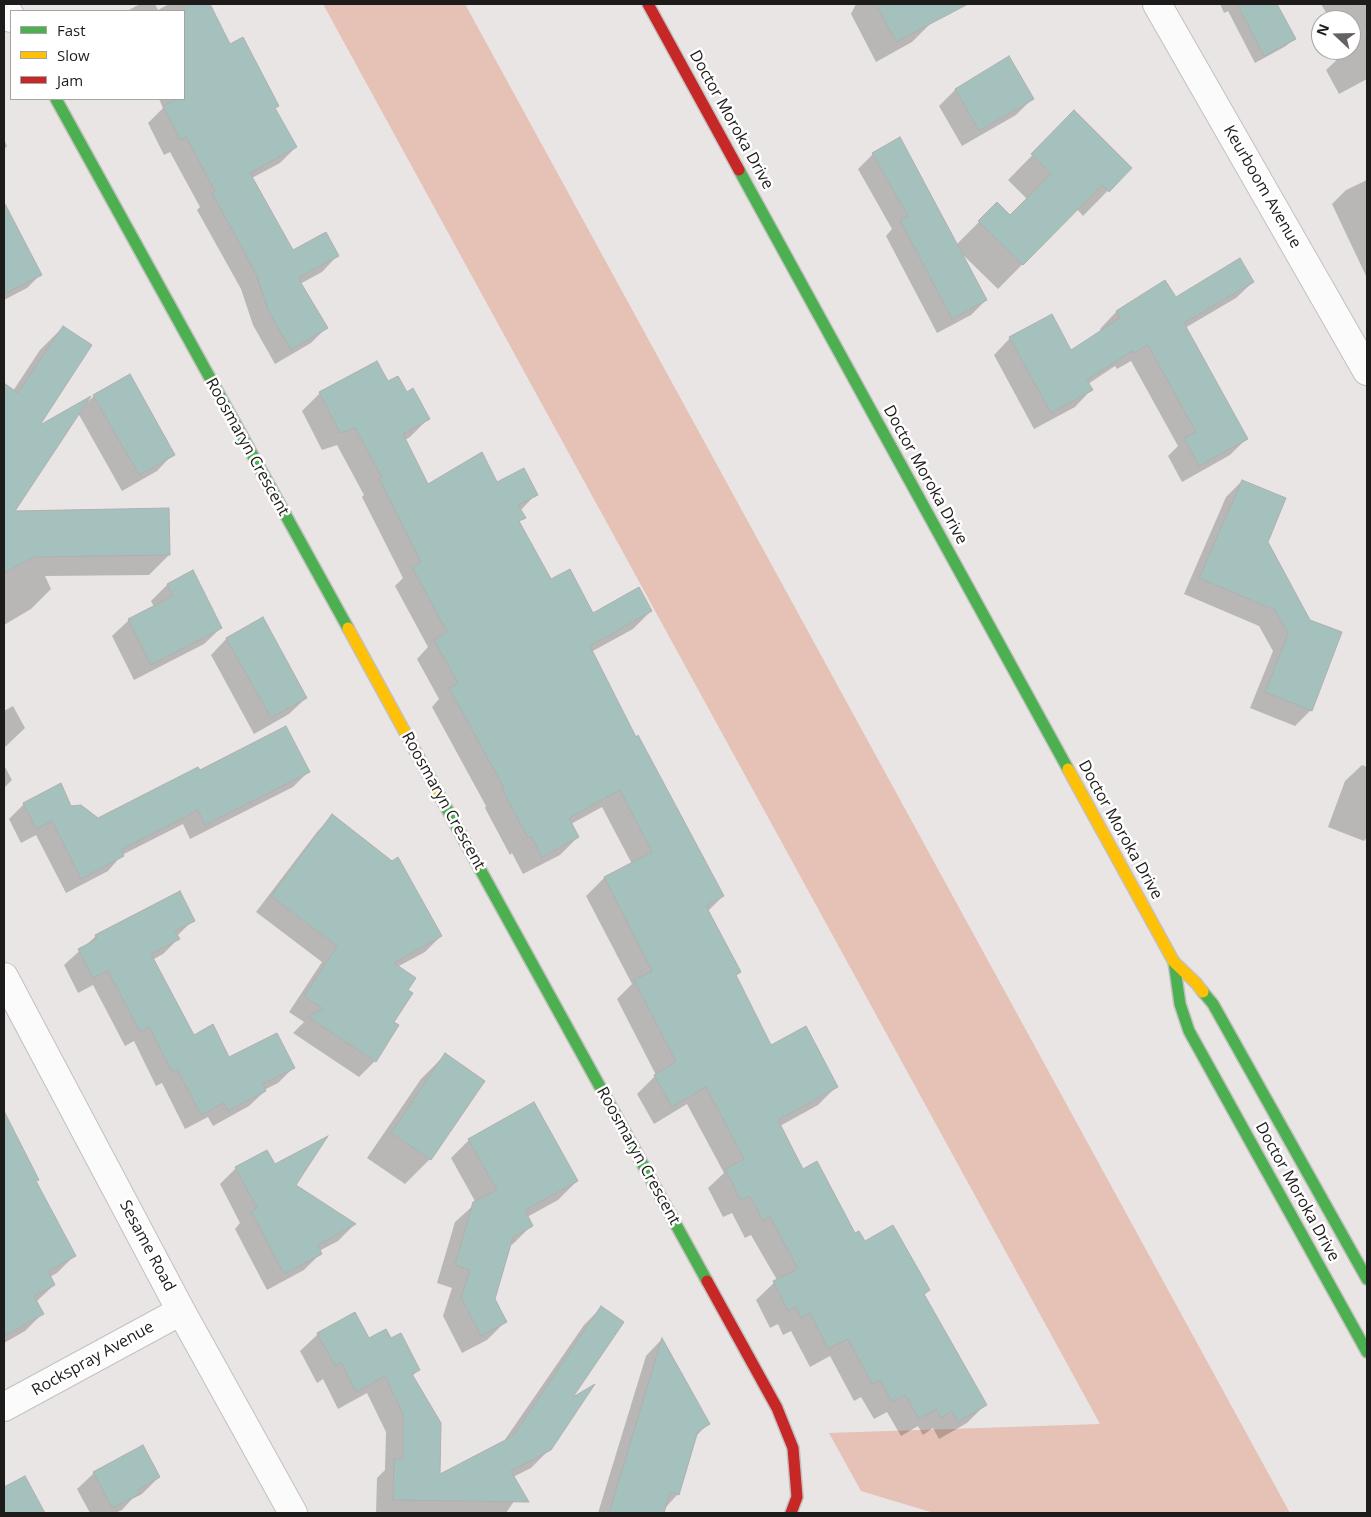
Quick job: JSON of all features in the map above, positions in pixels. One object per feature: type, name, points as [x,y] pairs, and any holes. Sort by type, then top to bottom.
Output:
[{"type":"main road","name":"Doctor Moroka Drive","points":[[648,4],[1174,962],[1196,984],[1212,1004],[1367,1279]]},
{"type":"main road","name":"Roosmaryn Crescent","points":[[57,100],[777,1408],[793,1448],[797,1496],[791,1513]]},
{"type":"main road","name":"Doctor Moroka Drive","points":[[1174,962],[1180,1004],[1189,1031],[1367,1352]]},
{"type":"street","points":[[4,4],[10,16]]},
{"type":"street","name":"Keurboom Avenue","points":[[1157,4],[1367,370]]},
{"type":"street","name":"Sesame Road","points":[[4,977],[181,1311],[293,1513]]},
{"type":"street","name":"Rockspray Avenue","points":[[4,1408],[181,1311]]},
{"type":"shaded area","points":[[323,4],[465,4],[1290,1513],[934,1513],[861,1491],[829,1433],[1100,1424]]},
{"type":"building","points":[[184,4],[210,4],[230,44],[243,37],[279,106],[275,108],[297,147],[250,173],[293,250],[326,232],[339,256],[298,278],[328,328],[291,350],[268,310],[256,274],[212,193],[215,191],[186,137],[180,140],[163,106],[175,100],[185,100]]},
{"type":"building","points":[[876,4],[968,4],[896,42]]},
{"type":"building","points":[[1237,4],[1277,4],[1296,39],[1264,56]]},
{"type":"building","points":[[1009,56],[1034,99],[979,131],[955,89]]},
{"type":"building","points":[[1074,110],[1132,168],[1109,192],[1102,185],[1023,265],[978,221],[997,202],[1010,215],[1051,174],[1031,154]]},
{"type":"building","points":[[900,137],[987,300],[952,319],[900,220],[908,216],[872,153]]},
{"type":"building","points":[[4,202],[42,275],[4,294]]},
{"type":"building","points":[[1240,258],[1254,282],[1184,323],[1248,439],[1199,466],[1184,438],[1196,432],[1148,345],[1134,353],[1132,351],[1087,380],[1093,390],[1051,413],[1009,337],[1052,314],[1071,350],[1120,318],[1116,311],[1165,280],[1176,297]]},
{"type":"building","points":[[63,326],[92,345],[40,425],[91,396],[15,511],[169,508],[170,555],[34,557],[4,573],[4,383],[18,393]]},
{"type":"building","points":[[377,361],[388,381],[398,376],[407,392],[413,388],[430,419],[403,434],[428,484],[482,452],[497,482],[524,468],[538,495],[518,505],[526,518],[519,521],[551,579],[570,569],[593,613],[639,587],[652,611],[590,646],[636,737],[638,735],[724,896],[706,906],[741,972],[736,975],[771,1045],[806,1026],[838,1087],[778,1120],[803,1169],[817,1161],[855,1233],[859,1231],[865,1241],[893,1225],[930,1290],[924,1294],[987,1405],[958,1422],[952,1411],[941,1418],[936,1409],[919,1419],[905,1395],[892,1402],[880,1380],[872,1384],[848,1339],[828,1349],[810,1313],[801,1318],[796,1307],[788,1311],[773,1281],[798,1269],[770,1217],[763,1221],[750,1196],[741,1200],[725,1169],[744,1159],[706,1087],[672,1107],[654,1075],[676,1062],[634,980],[652,971],[604,877],[652,852],[620,790],[569,818],[579,837],[542,857],[531,836],[528,838],[502,789],[504,788],[449,688],[458,683],[434,640],[447,632],[412,567],[421,562],[379,478],[382,477],[355,428],[340,433],[319,392]]},
{"type":"building","points":[[130,374],[175,455],[139,475],[93,395]]},
{"type":"building","points":[[1242,480],[1286,498],[1268,542],[1310,620],[1342,632],[1312,711],[1265,692],[1288,634],[1275,610],[1199,578]]},
{"type":"building","points":[[193,570],[222,628],[151,665],[128,619],[173,596],[167,584]]},
{"type":"building","points":[[263,617],[307,698],[271,718],[226,638]]},
{"type":"building","points":[[286,726],[310,772],[205,825],[198,810],[121,850],[124,856],[81,879],[52,821],[36,829],[23,803],[61,783],[71,806],[81,805],[98,818],[198,767],[200,770]]},
{"type":"building","points":[[332,814],[392,861],[398,857],[442,936],[394,963],[416,978],[408,990],[413,993],[394,1022],[399,1025],[376,1062],[308,1017],[323,1009],[304,996],[337,946],[271,896]]},
{"type":"building","points":[[180,891],[195,921],[175,931],[180,939],[151,954],[194,1035],[213,1024],[229,1057],[277,1033],[295,1068],[263,1084],[266,1091],[228,1111],[224,1103],[201,1115],[177,1069],[172,1072],[149,1027],[140,1032],[108,971],[93,978],[78,949],[97,939],[95,935]]},
{"type":"building","points":[[445,1053],[485,1081],[431,1160],[391,1133]]},
{"type":"building","points":[[534,1102],[578,1181],[525,1210],[533,1226],[513,1237],[495,1299],[507,1322],[481,1336],[461,1297],[470,1270],[455,1265],[473,1202],[497,1190],[468,1139]]},
{"type":"building","points":[[4,1111],[39,1180],[36,1181],[76,1256],[48,1271],[55,1285],[34,1296],[44,1314],[4,1336]]},
{"type":"building","points":[[328,1136],[296,1185],[356,1224],[318,1245],[322,1254],[284,1274],[251,1211],[257,1208],[235,1167],[267,1150],[275,1164]]},
{"type":"building","points":[[601,1306],[624,1322],[573,1397],[595,1384],[551,1450],[511,1471],[529,1502],[391,1500],[393,1498],[394,1459],[403,1459],[403,1414],[385,1376],[356,1392],[341,1362],[335,1366],[317,1333],[355,1312],[369,1338],[386,1329],[391,1338],[401,1333],[420,1370],[412,1374],[441,1423],[440,1474],[513,1436]]},
{"type":"building","points":[[662,1338],[710,1424],[698,1431],[679,1495],[670,1492],[664,1513],[609,1513]]},
{"type":"building","points":[[143,1445],[160,1477],[138,1490],[140,1494],[112,1508],[93,1472]]},
{"type":"building","points":[[25,1476],[45,1513],[4,1513],[4,1487]]},
{"type":"traffic: fast","points":[[57,100],[348,628]]},
{"type":"traffic: fast","points":[[739,170],[1068,769]]},
{"type":"traffic: fast","points":[[442,800],[707,1281]]},
{"type":"traffic: fast","points":[[1174,962],[1180,1004],[1189,1031],[1367,1352]]},
{"type":"traffic: fast","points":[[1203,992],[1213,1004],[1367,1279]]},
{"type":"traffic: slow","points":[[348,628],[442,800]]},
{"type":"traffic: slow","points":[[1068,769],[1174,962],[1203,992]]},
{"type":"traffic: jam","points":[[648,4],[739,170]]},
{"type":"traffic: jam","points":[[707,1281],[777,1408],[793,1448],[797,1497],[791,1513]]}]
